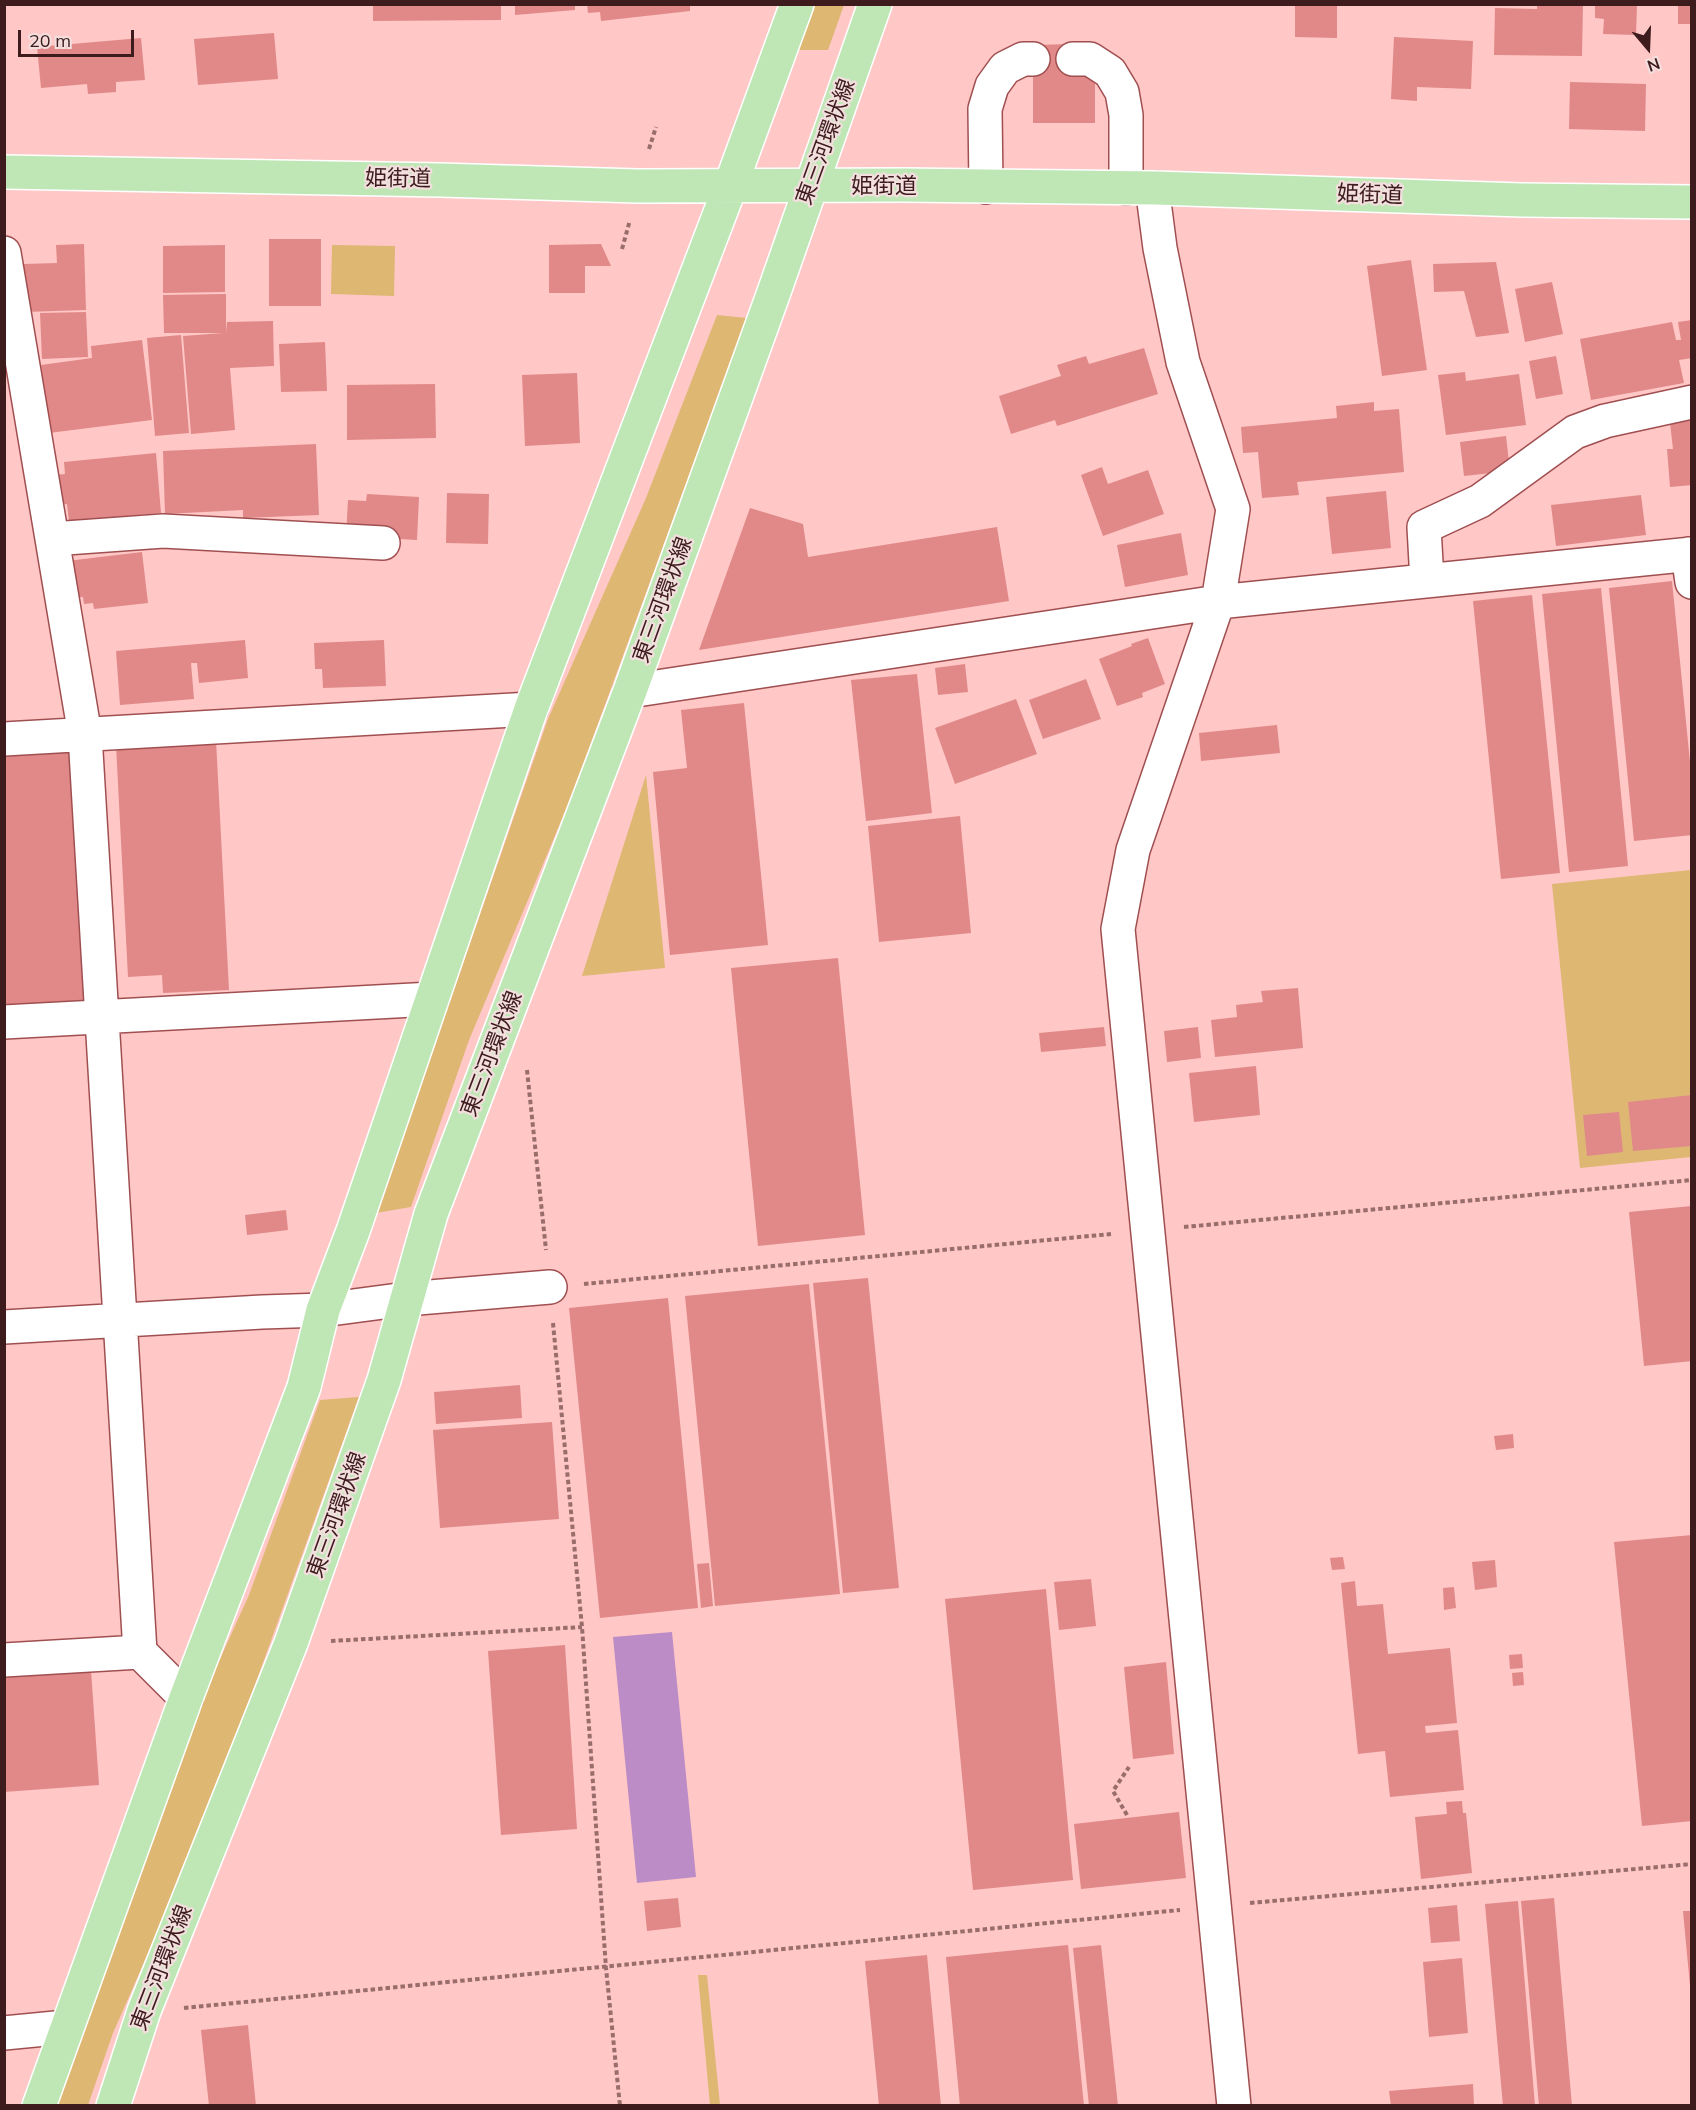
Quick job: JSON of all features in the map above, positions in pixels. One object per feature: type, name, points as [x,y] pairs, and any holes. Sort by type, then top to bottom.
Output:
[{"type":"main road","points":[[39,2106],[186,1698],[304,1387],[323,1310],[531,709],[797,4]]},
{"type":"main road","name":"東三河環状線","points":[[113,2106],[144,2011],[291,1643],[384,1380],[431,1214],[630,690],[875,4]]},
{"type":"main road","name":"姫街道","points":[[4,172],[638,186],[1141,188],[1522,200],[1692,202]]},
{"type":"street","points":[[986,187],[986,109],[992,86],[1005,68],[1023,59],[1033,59]]},
{"type":"street","points":[[1073,59],[1089,59],[1110,72],[1122,92],[1141,188],[1154,202],[1160,248],[1183,362],[1233,509],[1218,602],[1134,850],[1118,929],[1234,2106]]},
{"type":"street","points":[[4,253],[85,735],[140,1652],[186,1698]]},
{"type":"street","points":[[1427,581],[1424,527],[1480,501],[1575,432],[1605,422],[1692,402]]},
{"type":"street","points":[[52,539],[163,531],[383,543]]},
{"type":"street","points":[[630,690],[1218,602],[1427,581],[1690,563]]},
{"type":"street","points":[[4,739],[531,709]]},
{"type":"street","points":[[4,1022],[432,999]]},
{"type":"street","points":[[4,1327],[323,1310],[406,1299],[550,1287]]},
{"type":"street","points":[[4,1660],[140,1652]]},
{"type":"street","points":[[4,2033],[66,2027]]},
{"type":"path","points":[[527,1069],[582,1627],[606,1968],[620,2106]]},
{"type":"path","points":[[291,1643],[582,1627]]},
{"type":"path","points":[[1128,1815],[1113,1791],[1129,1767]]},
{"type":"path","points":[[144,2011],[606,1968],[1216,1906],[1692,1864]]},
{"type":"shaded area","points":[[814,5],[844,5],[828,50],[798,50]]},
{"type":"shaded area","points":[[332,245],[395,246],[394,296],[331,294]]},
{"type":"shaded area","points":[[717,315],[747,318],[570,800],[469,1040],[411,1207],[376,1213],[548,719],[646,498]]},
{"type":"shaded area","points":[[646,775],[665,968],[582,976]]},
{"type":"shaded area","points":[[1691,870],[1691,1157],[1580,1168],[1552,884]]},
{"type":"shaded area","points":[[359,1397],[204,1826],[113,2033],[88,2105],[55,2106],[171,1767],[249,1595],[320,1400]]},
{"type":"shaded area","points":[[672,1632],[696,1877],[637,1883],[613,1637]]},
{"type":"shaded area","points":[[698,1975],[707,1975],[720,2105],[710,2105]]},
{"type":"building","points":[[373,4],[501,4],[501,20],[373,21]]},
{"type":"building","points":[[515,4],[575,4],[575,10],[515,15]]},
{"type":"building","points":[[587,4],[690,4],[690,11],[601,21],[600,12],[588,13]]},
{"type":"building","points":[[1295,4],[1337,4],[1337,38],[1295,37]]},
{"type":"building","points":[[1537,4],[1583,4],[1582,56],[1494,55],[1495,8],[1537,9]]},
{"type":"building","points":[[1595,4],[1637,4],[1636,35],[1603,34],[1604,19],[1595,18]]},
{"type":"building","points":[[1678,4],[1692,4],[1692,24],[1678,24]]},
{"type":"building","points":[[274,33],[278,79],[198,85],[194,39]]},
{"type":"building","points":[[1394,37],[1473,41],[1471,89],[1417,87],[1417,101],[1391,99]]},
{"type":"building","points":[[141,38],[145,80],[116,82],[116,92],[88,94],[87,84],[41,88],[37,47]]},
{"type":"building","points":[[1073,44],[1095,73],[1095,123],[1033,123],[1033,45]]},
{"type":"building","points":[[1570,82],[1646,84],[1645,131],[1569,129]]},
{"type":"building","points":[[269,239],[321,239],[321,306],[269,306]]},
{"type":"building","points":[[84,244],[86,310],[25,312],[24,264],[57,263],[56,245]]},
{"type":"building","points":[[601,244],[611,266],[585,266],[585,293],[549,293],[549,245]]},
{"type":"building","points":[[225,245],[225,292],[163,293],[163,246]]},
{"type":"building","points":[[1411,260],[1427,370],[1382,376],[1367,266]]},
{"type":"building","points":[[1496,262],[1509,333],[1476,337],[1464,291],[1434,292],[1433,264]]},
{"type":"building","points":[[1552,282],[1563,334],[1525,342],[1515,289]]},
{"type":"building","points":[[226,294],[226,333],[227,322],[273,321],[274,366],[230,368],[235,430],[191,434],[183,336],[223,333],[164,333],[163,295]]},
{"type":"building","points":[[86,312],[88,357],[42,359],[40,313]]},
{"type":"building","points":[[1692,320],[1692,358],[1679,360],[1684,383],[1591,400],[1580,339],[1672,322],[1676,340],[1681,340],[1678,322]]},
{"type":"building","points":[[181,335],[189,433],[155,436],[147,338]]},
{"type":"building","points":[[142,340],[152,420],[49,433],[41,365],[92,358],[91,346]]},
{"type":"building","points":[[325,342],[327,391],[281,392],[279,344]]},
{"type":"building","points":[[1144,348],[1158,394],[1057,426],[1055,420],[1011,434],[999,396],[1061,376],[1057,365],[1086,356],[1089,364]]},
{"type":"building","points":[[1556,356],[1563,394],[1536,399],[1529,361]]},
{"type":"building","points":[[1465,372],[1466,381],[1519,374],[1526,425],[1446,435],[1438,375]]},
{"type":"building","points":[[577,373],[580,443],[525,446],[522,375]]},
{"type":"building","points":[[435,384],[436,438],[347,440],[347,385]]},
{"type":"building","points":[[1374,402],[1374,411],[1399,409],[1404,472],[1297,482],[1299,495],[1262,498],[1258,452],[1243,453],[1241,427],[1337,418],[1336,406]]},
{"type":"building","points":[[1692,412],[1692,485],[1670,487],[1667,449],[1673,449],[1669,414]]},
{"type":"building","points":[[1506,436],[1510,471],[1464,476],[1460,442]]},
{"type":"building","points":[[316,444],[319,515],[243,518],[243,510],[165,514],[163,451]]},
{"type":"building","points":[[156,453],[161,513],[69,521],[67,504],[58,505],[56,475],[65,474],[64,462]]},
{"type":"building","points":[[1102,467],[1108,484],[1148,470],[1164,514],[1103,536],[1081,475]]},
{"type":"building","points":[[1386,491],[1391,548],[1332,554],[1326,497]]},
{"type":"building","points":[[447,493],[489,494],[488,544],[446,543]]},
{"type":"building","points":[[367,494],[419,497],[417,540],[346,536],[348,500],[366,501]]},
{"type":"building","points":[[1641,495],[1646,535],[1556,546],[1551,505]]},
{"type":"building","points":[[750,508],[803,524],[808,557],[997,527],[1009,601],[699,650]]},
{"type":"building","points":[[1181,533],[1188,575],[1125,587],[1117,545]]},
{"type":"building","points":[[142,552],[148,603],[94,609],[93,603],[84,604],[83,597],[71,598],[67,561]]},
{"type":"building","points":[[1672,581],[1692,782],[1692,835],[1634,841],[1609,588]]},
{"type":"building","points":[[1601,588],[1628,866],[1569,872],[1542,594]]},
{"type":"building","points":[[1532,595],[1560,873],[1501,879],[1473,601]]},
{"type":"building","points":[[1148,638],[1165,684],[1142,693],[1143,697],[1117,706],[1099,659]]},
{"type":"building","points":[[245,640],[248,678],[199,683],[197,663],[191,663],[194,699],[120,705],[116,651]]},
{"type":"building","points":[[384,640],[386,686],[323,688],[322,669],[315,669],[314,643]]},
{"type":"building","points":[[965,664],[968,692],[938,695],[935,668]]},
{"type":"building","points":[[917,674],[932,813],[866,821],[851,680]]},
{"type":"building","points":[[1086,679],[1101,719],[1043,739],[1029,700]]},
{"type":"building","points":[[1016,699],[1037,754],[955,784],[935,728]]},
{"type":"building","points":[[744,703],[768,945],[670,955],[653,772],[687,768],[681,710]]},
{"type":"building","points":[[1277,725],[1280,753],[1201,761],[1199,733]]},
{"type":"building","points":[[216,740],[229,990],[163,993],[162,975],[128,977],[116,745]]},
{"type":"building","points":[[72,748],[85,1004],[4,1008],[4,751]]},
{"type":"building","points":[[960,816],[971,933],[879,942],[868,826]]},
{"type":"building","points":[[838,958],[865,1235],[758,1246],[731,968]]},
{"type":"building","points":[[1298,988],[1303,1048],[1215,1057],[1211,1020],[1237,1017],[1236,1005],[1263,1002],[1261,991]]},
{"type":"building","points":[[1104,1027],[1106,1046],[1041,1052],[1039,1033]]},
{"type":"building","points":[[1198,1027],[1201,1058],[1167,1062],[1164,1031]]},
{"type":"building","points":[[1256,1066],[1260,1115],[1194,1122],[1189,1073]]},
{"type":"building","points":[[1692,1095],[1692,1146],[1633,1151],[1628,1102]]},
{"type":"building","points":[[1619,1112],[1623,1152],[1587,1156],[1583,1115]]},
{"type":"building","points":[[1692,1206],[1692,1361],[1644,1366],[1629,1212]]},
{"type":"building","points":[[286,1210],[288,1230],[247,1235],[245,1215]]},
{"type":"building","points":[[868,1278],[899,1588],[843,1593],[813,1283]]},
{"type":"building","points":[[809,1284],[840,1594],[715,1606],[685,1296]]},
{"type":"building","points":[[668,1298],[698,1608],[600,1618],[569,1308]]},
{"type":"building","points":[[520,1385],[522,1418],[436,1424],[434,1392]]},
{"type":"building","points":[[552,1422],[559,1519],[440,1528],[433,1430]]},
{"type":"building","points":[[1513,1434],[1514,1448],[1496,1450],[1494,1436]]},
{"type":"building","points":[[1692,1535],[1692,1821],[1642,1826],[1614,1542]]},
{"type":"building","points":[[1343,1557],[1345,1569],[1332,1570],[1330,1558]]},
{"type":"building","points":[[1495,1560],[1497,1587],[1475,1590],[1472,1562]]},
{"type":"building","points":[[709,1563],[713,1606],[701,1608],[697,1564]]},
{"type":"building","points":[[1091,1579],[1096,1626],[1059,1630],[1054,1582]]},
{"type":"building","points":[[1355,1581],[1357,1606],[1383,1604],[1388,1654],[1450,1648],[1457,1723],[1425,1726],[1426,1733],[1458,1730],[1464,1790],[1390,1797],[1385,1751],[1358,1754],[1341,1583]]},
{"type":"building","points":[[1454,1587],[1456,1608],[1444,1610],[1443,1588]]},
{"type":"building","points":[[1046,1589],[1073,1880],[973,1890],[945,1599]]},
{"type":"building","points":[[565,1645],[577,1829],[501,1835],[488,1651]]},
{"type":"building","points":[[1522,1654],[1523,1668],[1510,1669],[1509,1655]]},
{"type":"building","points":[[1166,1662],[1174,1754],[1133,1759],[1124,1667]]},
{"type":"building","points":[[91,1670],[99,1785],[4,1792],[4,1676]]},
{"type":"building","points":[[1523,1672],[1524,1685],[1513,1686],[1512,1673]]},
{"type":"building","points":[[1462,1801],[1463,1813],[1466,1813],[1472,1873],[1421,1879],[1415,1817],[1447,1814],[1446,1802]]},
{"type":"building","points":[[1179,1812],[1186,1878],[1081,1889],[1074,1824]]},
{"type":"building","points":[[678,1898],[681,1927],[647,1931],[644,1901]]},
{"type":"building","points":[[1554,1898],[1572,2106],[1539,2106],[1521,1901]]},
{"type":"building","points":[[1518,1901],[1535,2106],[1503,2106],[1485,1904]]},
{"type":"building","points":[[1457,1905],[1460,1941],[1431,1943],[1428,1908]]},
{"type":"building","points":[[1683,1911],[1692,1911],[1692,1986],[1690,1986]]},
{"type":"building","points":[[1068,1945],[1084,2106],[960,2106],[946,1957]]},
{"type":"building","points":[[1101,1945],[1118,2106],[1089,2106],[1073,1948]]},
{"type":"building","points":[[927,1955],[941,2106],[879,2106],[865,1961]]},
{"type":"building","points":[[1462,1958],[1468,2033],[1429,2037],[1423,1962]]},
{"type":"building","points":[[248,2025],[256,2106],[209,2106],[201,2030]]},
{"type":"building","points":[[1473,2084],[1474,2106],[1391,2106],[1389,2091]]}]
